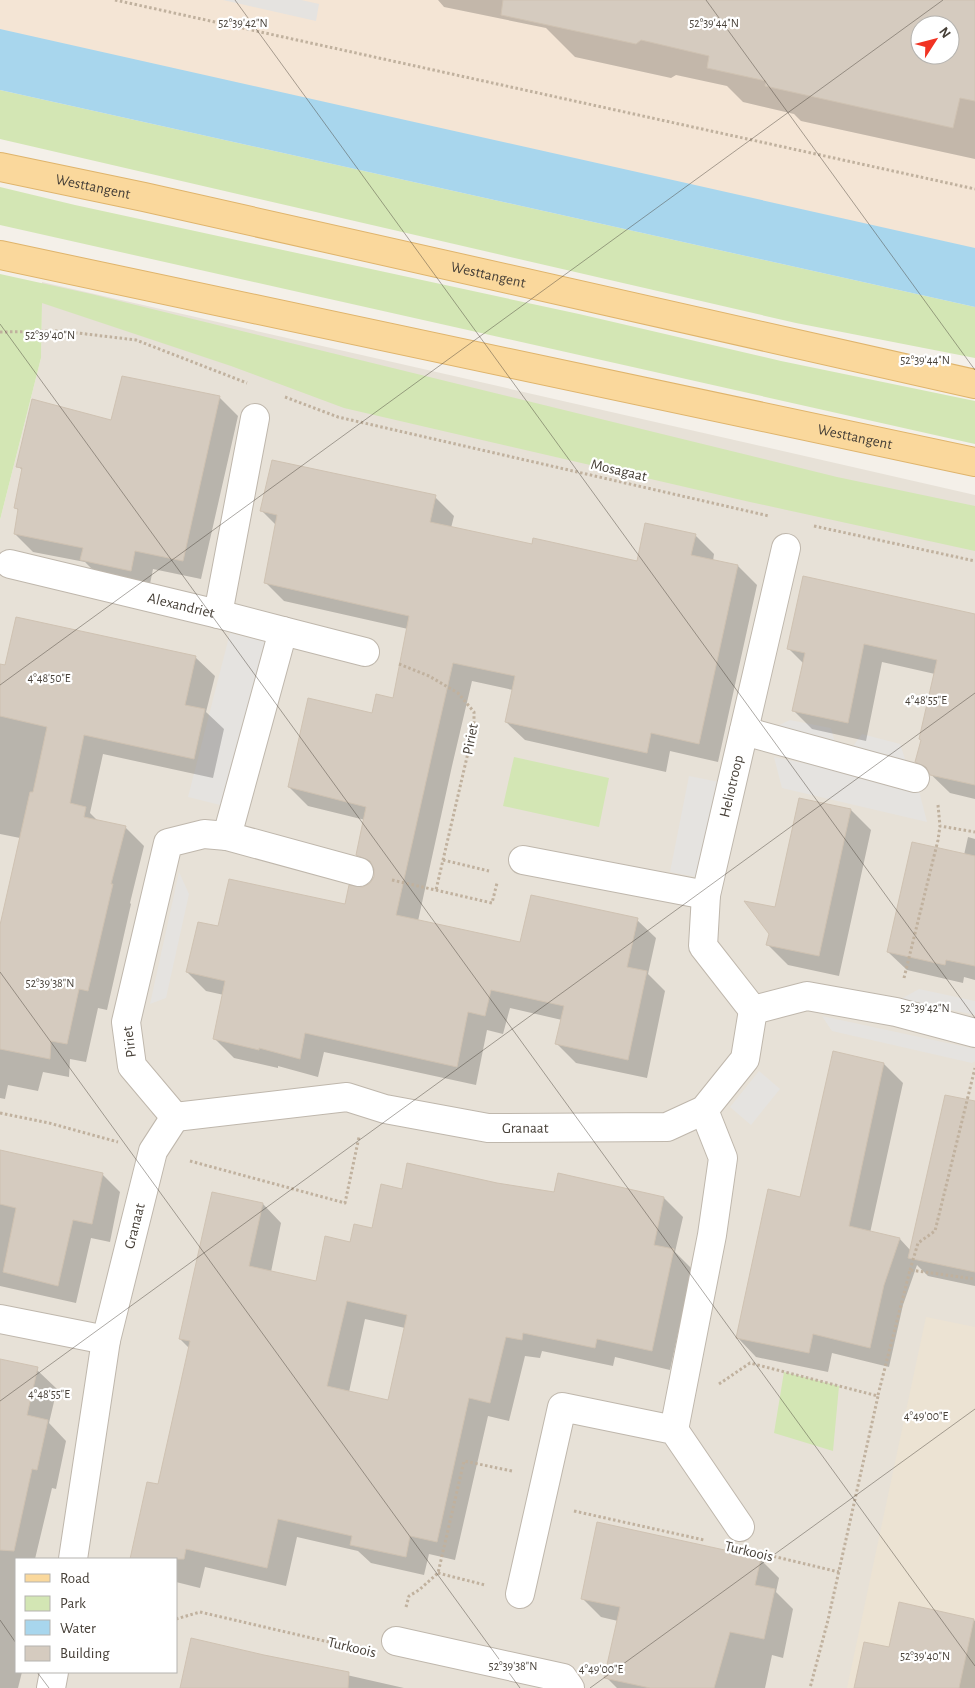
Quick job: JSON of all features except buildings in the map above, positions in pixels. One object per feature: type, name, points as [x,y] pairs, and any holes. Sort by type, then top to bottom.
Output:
[{"type":"main road","name":"Westtangent","points":[[0,167],[190,207],[975,384]]},
{"type":"main road","name":"Westtangent","points":[[0,255],[975,462]]},
{"type":"street","name":"Alexandriet","points":[[10,564],[218,614],[255,418]]},
{"type":"street","name":"Heliotroop","points":[[753,1010],[703,946],[706,895],[786,548]]},
{"type":"street","points":[[218,614],[365,652]]},
{"type":"street","points":[[227,836],[283,632]]},
{"type":"street","points":[[744,731],[915,778]]},
{"type":"street","name":"Piriet","points":[[175,1117],[132,1066],[126,1022],[168,843],[204,834],[227,836],[359,872]]},
{"type":"street","points":[[511,867],[706,895]]},
{"type":"street","points":[[753,1010],[807,996],[896,1012],[975,1033]]},
{"type":"street","name":"Granaat","points":[[356,1100],[385,1109],[488,1128],[666,1127],[704,1110],[745,1059],[753,1010]]},
{"type":"street","points":[[175,1117],[356,1100]]},
{"type":"street","points":[[520,1594],[562,1406],[674,1430],[712,1236],[723,1158],[704,1110]]},
{"type":"street","name":"Granaat","points":[[73,1558],[106,1340],[153,1151],[175,1117]]},
{"type":"street","points":[[0,1319],[106,1340]]},
{"type":"street","name":"Turkoois","points":[[674,1430],[740,1527]]},
{"type":"street","name":"Turkoois","points":[[396,1641],[563,1678],[570,1688]]},
{"type":"street","points":[[51,1688],[54,1673]]},
{"type":"path","points":[[114,0],[975,189]]},
{"type":"path","points":[[0,332],[61,331],[136,340],[254,385]]},
{"type":"path","name":"Mosagaat","points":[[279,395],[338,417],[770,516]]},
{"type":"path","points":[[809,525],[975,560]]},
{"type":"path","name":"Piriet","points":[[365,652],[429,676],[458,693],[474,712],[474,727],[436,890]]},
{"type":"path","points":[[896,1012],[936,850],[940,826],[936,790],[920,785],[915,778]]},
{"type":"path","points":[[940,826],[975,832]]},
{"type":"path","points":[[359,872],[492,903],[511,867],[443,860]]},
{"type":"path","points":[[810,1688],[839,1572],[878,1396],[910,1270],[918,1243],[935,1231],[975,1067]]},
{"type":"path","points":[[0,1113],[49,1123],[345,1203],[356,1100]]},
{"type":"path","points":[[910,1270],[975,1279]]},
{"type":"path","points":[[682,1383],[713,1388],[750,1363],[878,1396]]},
{"type":"path","points":[[396,1641],[409,1596],[419,1590],[438,1573],[464,1461],[546,1478]]},
{"type":"path","name":"Turkoois","points":[[541,1504],[709,1541]]},
{"type":"path","name":"Turkoois","points":[[756,1552],[839,1572]]},
{"type":"path","points":[[438,1573],[520,1594]]},
{"type":"path","name":"Turkoois","points":[[178,1618],[200,1612],[392,1657],[396,1641]]},
{"type":"shaded area","points":[[0,0],[975,0],[975,272],[0,53]]},
{"type":"shaded area","points":[[223,0],[301,0],[319,4],[316,21]]},
{"type":"shaded area","points":[[42,282],[975,495],[975,1688],[0,1688],[0,520],[41,358]]},
{"type":"shaded area","points":[[230,633],[266,642],[224,806],[188,797]]},
{"type":"shaded area","points":[[790,720],[831,728],[835,743],[771,729]]},
{"type":"shaded area","points":[[862,734],[900,744],[906,762],[851,749]]},
{"type":"shaded area","points":[[774,757],[918,787],[927,822],[782,788]]},
{"type":"shaded area","points":[[689,776],[719,782],[696,877],[670,872]]},
{"type":"shaded area","points":[[179,872],[189,894],[166,998],[150,1004]]},
{"type":"shaded area","points":[[919,989],[975,1001],[975,1015],[901,999]]},
{"type":"shaded area","points":[[822,1016],[975,1049],[975,1061],[972,1063],[832,1031]]},
{"type":"shaded area","points":[[759,1071],[780,1089],[751,1125],[730,1107]]},
{"type":"shaded area","points":[[926,1317],[975,1327],[975,1688],[847,1688]]},
{"type":"green space","points":[[0,90],[975,307],[975,358],[796,323],[0,139]]},
{"type":"green space","points":[[0,187],[75,205],[579,314],[781,361],[975,401],[975,444],[0,225]]},
{"type":"green space","points":[[0,274],[91,294],[837,477],[975,506],[975,551],[750,502],[344,408],[231,366],[42,303],[41,358],[0,520]]},
{"type":"green space","points":[[514,757],[609,778],[599,827],[503,806]]},
{"type":"green space","points":[[784,1372],[839,1386],[833,1451],[774,1433]]},
{"type":"water","points":[[0,29],[975,248],[975,307],[0,90]]}]
